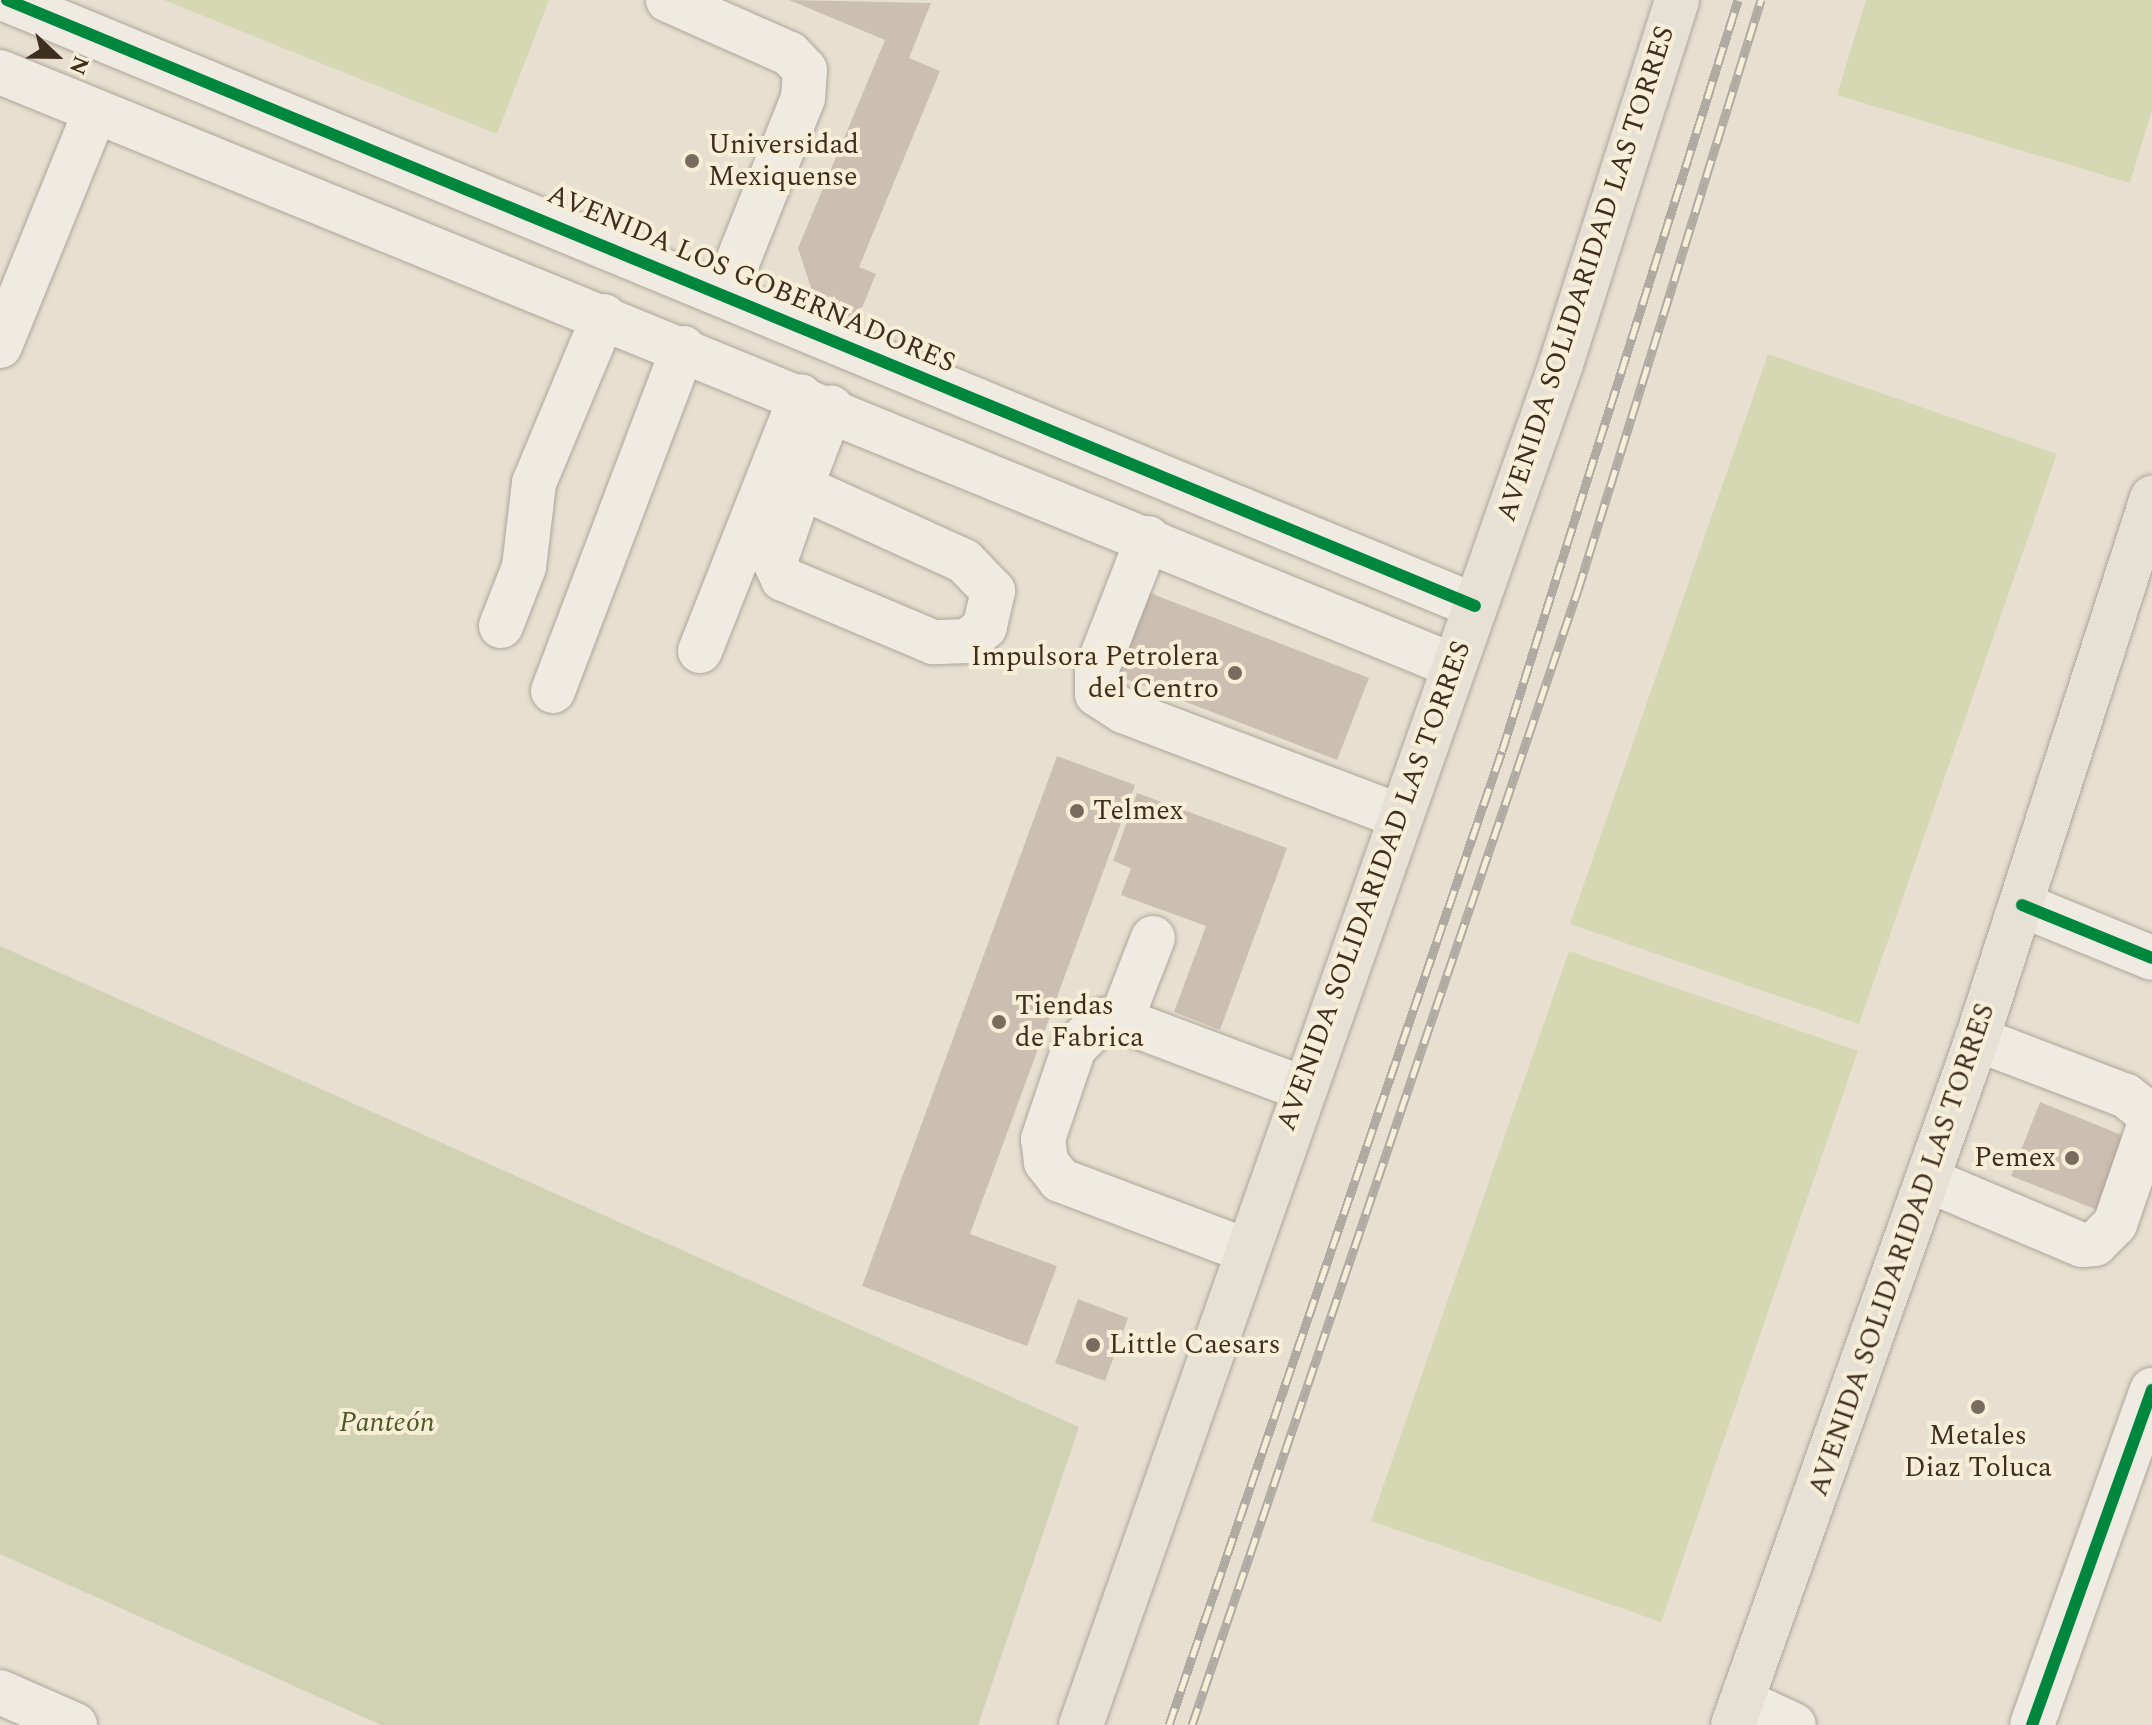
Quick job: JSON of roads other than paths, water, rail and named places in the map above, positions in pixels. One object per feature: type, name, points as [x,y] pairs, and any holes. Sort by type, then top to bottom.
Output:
[{"type":"main road","name":"AVENIDA SOLIDARIDAD LAS TORRES","points":[[1081,1725],[1302,1088],[1561,364],[1677,0]]},
{"type":"main road","name":"AVENIDA SOLIDARIDAD LAS TORRES","points":[[1738,1713],[1977,1039],[2152,498]]},
{"type":"street","name":"AVENIDA LOS GOBERNADORES","points":[[7,0],[725,293],[1475,606]]},
{"type":"street","points":[[668,0],[790,54],[805,70],[803,98],[725,293]]},
{"type":"street","points":[[0,72],[1239,574],[1452,665]]},
{"type":"street","points":[[0,346],[95,112]]},
{"type":"street","points":[[501,626],[524,567],[534,483],[604,316]]},
{"type":"street","points":[[553,691],[683,348]]},
{"type":"street","points":[[801,487],[964,561],[993,591],[985,627],[968,641],[933,642],[783,579],[775,562],[801,487],[816,402]]},
{"type":"street","points":[[700,651],[816,402]]},
{"type":"street","points":[[1239,574],[1261,519]]},
{"type":"street","points":[[1148,538],[1097,669],[1097,694],[1123,711],[1400,816]]},
{"type":"street","points":[[2022,905],[2152,958]]},
{"type":"street","points":[[1121,1020],[1153,938]]},
{"type":"street","points":[[1245,1250],[1060,1180],[1046,1162],[1043,1139],[1074,1048],[1102,1020],[1121,1020],[1302,1088]]},
{"type":"street","points":[[1928,1180],[2082,1245],[2095,1244],[2115,1224],[2149,1126],[2146,1112],[2126,1096],[1977,1039]]},
{"type":"street","points":[[2032,1725],[2152,1390]]},
{"type":"street","points":[[0,1692],[75,1725]]},
{"type":"street","points":[[1738,1713],[1794,1725]]},
{"type":"railway","points":[[1169,1725],[1502,751],[1738,0]]},
{"type":"railway","points":[[1192,1725],[1578,590],[1761,0]]},
{"type":"place","name":"Universidad Mexiquense","points":[[692,161]]},
{"type":"place","name":"Impulsora Petrolera del Centro","points":[[1235,673]]},
{"type":"place","name":"Telmex","points":[[1077,811]]},
{"type":"place","name":"Tiendas de Fabrica","points":[[999,1022]]},
{"type":"place","name":"Pemex","points":[[2072,1158]]},
{"type":"place","name":"Little Caesars","points":[[1093,1345]]},
{"type":"place","name":"Metales Diaz Toluca","points":[[1978,1407]]},
{"type":"park label","name":"Panteón","points":[[387,1423]]}]
